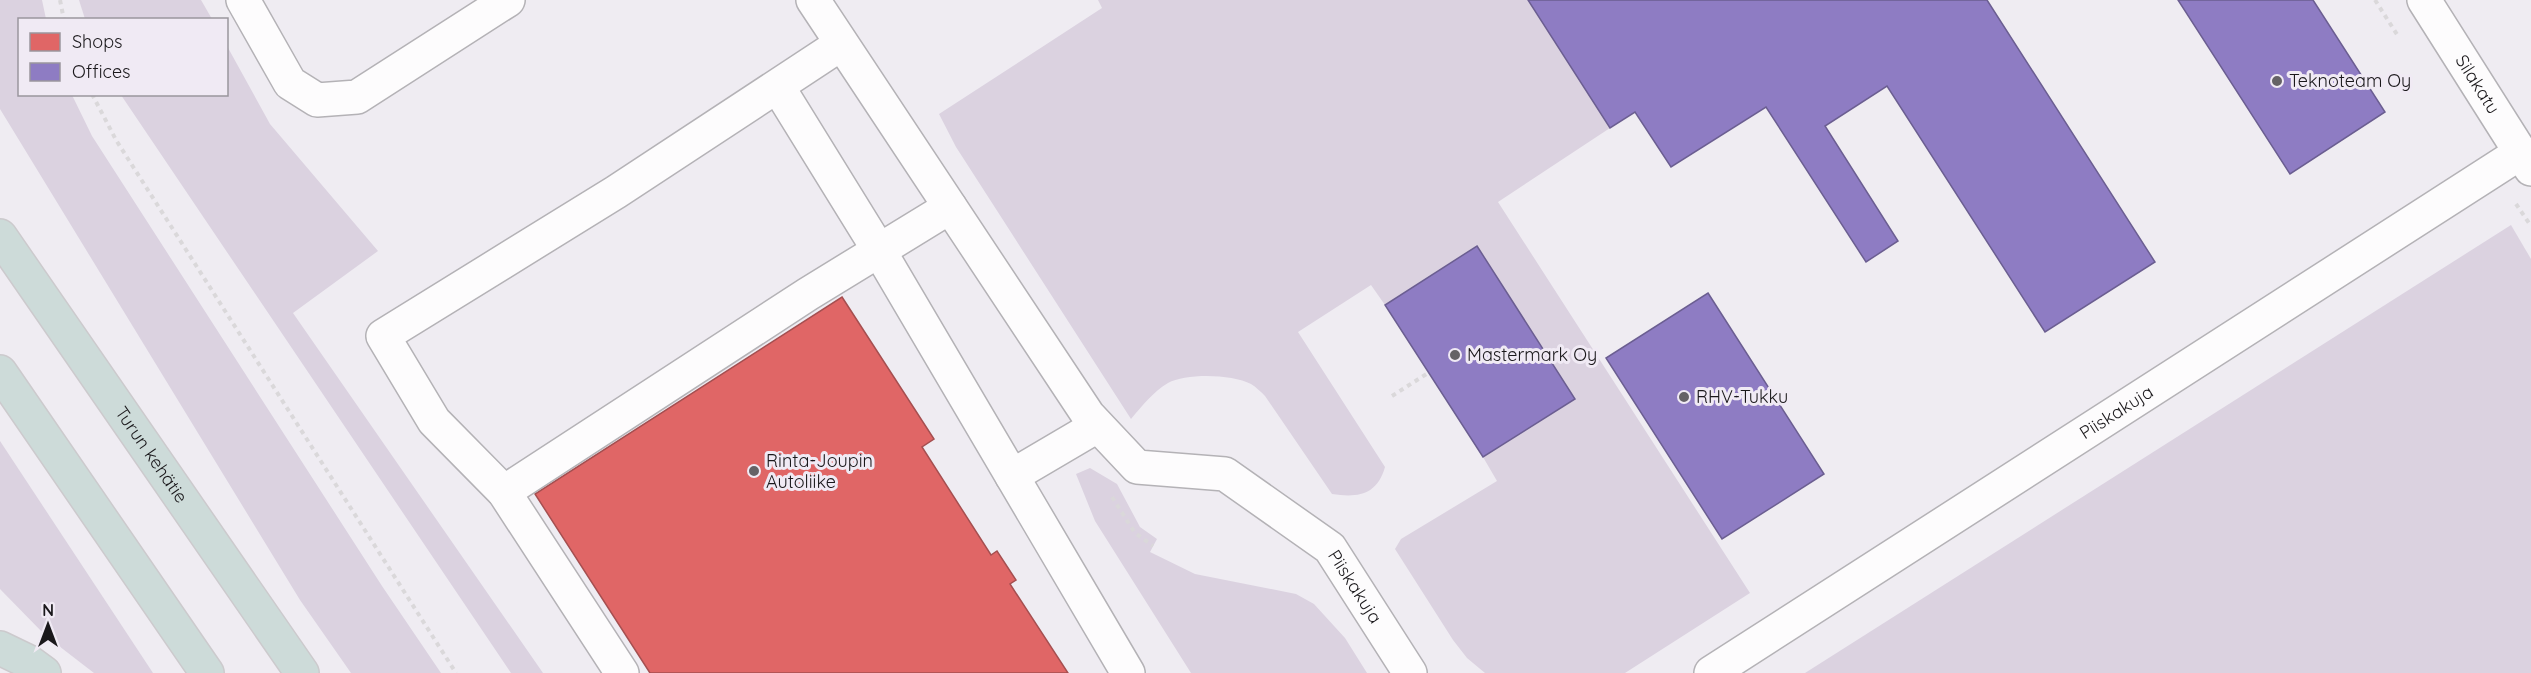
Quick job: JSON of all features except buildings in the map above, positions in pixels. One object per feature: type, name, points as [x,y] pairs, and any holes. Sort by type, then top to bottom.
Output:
[{"type":"highway","name":"Turun kehätie","points":[[0,236],[302,673]]},
{"type":"highway","points":[[0,372],[207,673]]},
{"type":"highway","points":[[0,648],[37,667]]},
{"type":"street","points":[[243,0],[290,83],[317,100],[357,97],[508,0]]},
{"type":"street","points":[[813,0],[1088,415],[1098,426],[1012,476]]},
{"type":"street","name":"Silakatu","points":[[2424,0],[2526,161]]},
{"type":"street","points":[[622,673],[504,492],[434,421],[383,336],[616,192],[841,44]]},
{"type":"street","points":[[778,87],[880,252],[1128,673]]},
{"type":"street","name":"Piiskakuja","points":[[1711,673],[2526,161]]},
{"type":"street","points":[[504,492],[808,294],[880,252],[950,207]]},
{"type":"street","name":"Piiskakuja","points":[[1098,426],[1137,467],[1225,474],[1330,548],[1410,673]]},
{"type":"street","points":[[0,630],[37,667]]},
{"type":"path","points":[[60,0],[64,18]]},
{"type":"path","points":[[93,96],[116,140],[456,673]]},
{"type":"path","points":[[1392,396],[1428,373]]},
{"type":"shaded area","points":[[0,0],[42,0],[46,18],[18,18],[18,96],[72,96],[92,136],[382,586],[441,673],[351,673],[300,600],[0,109]]},
{"type":"shaded area","points":[[79,0],[201,0],[211,18],[85,18]]},
{"type":"shaded area","points":[[1098,0],[1528,0],[1610,128],[1498,202],[1750,593],[1625,673],[1485,673],[1467,658],[1395,549],[1401,539],[1497,481],[1483,457],[1575,399],[1477,246],[1385,305],[1371,285],[1298,332],[1385,467],[1372,489],[1358,495],[1332,494],[1265,396],[1253,385],[1233,378],[1197,376],[1168,383],[1157,391],[1131,419],[956,147],[939,114],[1102,8]]},
{"type":"shaded area","points":[[228,48],[270,124],[378,251],[293,313],[543,673],[511,673],[122,96],[228,96]]},
{"type":"shaded area","points":[[2511,225],[2531,259],[2531,673],[1805,673]]},
{"type":"shaded area","points":[[0,441],[153,673],[94,673],[46,636],[0,589]]},
{"type":"shaded area","points":[[1090,468],[1117,484],[1140,527],[1157,539],[1150,552],[1195,574],[1296,594],[1314,604],[1345,638],[1367,673],[1191,673],[1095,521],[1076,474]]},
{"type":"place","name":"Teknoteam Oy","points":[[2277,81]]},
{"type":"place","name":"Mastermark Oy","points":[[1455,355]]},
{"type":"place","name":"RHV-Tukku","points":[[1684,397]]},
{"type":"place","name":"Rinta-Joupin Autoliike","points":[[754,471]]}]
